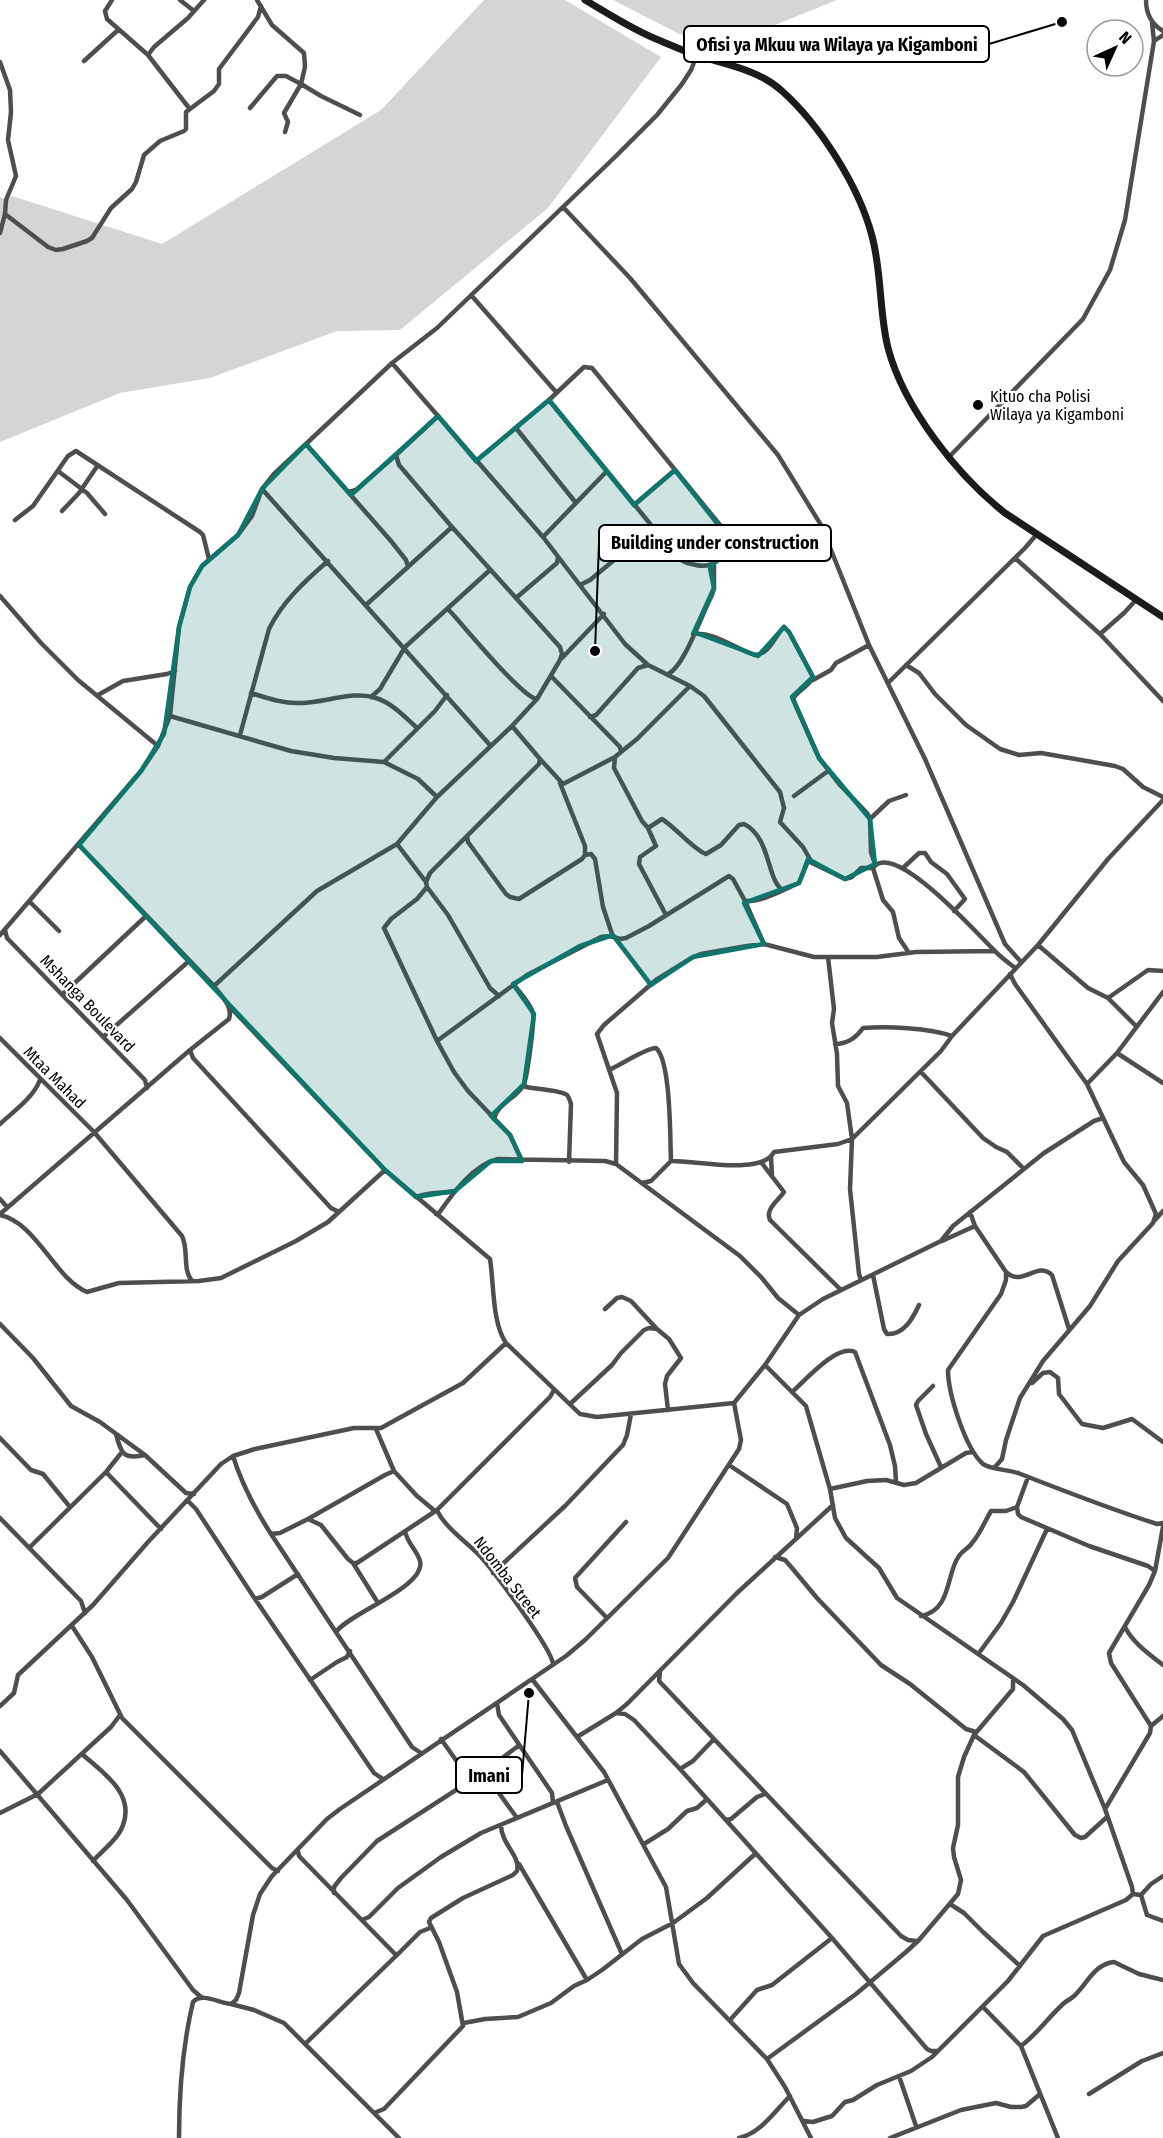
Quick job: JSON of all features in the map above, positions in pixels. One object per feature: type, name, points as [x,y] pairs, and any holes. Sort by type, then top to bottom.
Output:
[{"type":"main road","points":[[585,0],[657,40],[741,68],[766,80],[780,89],[799,107],[836,156],[866,216],[873,237],[884,324],[894,367],[935,440],[982,495],[1163,617]]},
{"type":"street","points":[[112,0],[105,11],[107,19],[148,55],[189,108]]},
{"type":"street","points":[[180,0],[194,11]]},
{"type":"street","points":[[148,55],[204,0]]},
{"type":"street","points":[[256,0],[272,25],[304,53],[305,67],[301,84],[284,113],[288,122],[285,132]]},
{"type":"street","points":[[949,457],[1083,319],[1110,270],[1125,220],[1154,41],[1146,0]]},
{"type":"street","points":[[5,214],[52,249],[63,249],[92,238],[111,208],[132,189],[144,155],[160,141],[186,129],[185,115],[189,108],[214,91],[219,84],[219,69],[258,17],[261,6]]},
{"type":"street","points":[[1152,23],[1163,34],[1154,41]]},
{"type":"street","points":[[84,60],[118,30]]},
{"type":"street","points":[[5,930],[7,938],[0,937],[5,930],[141,771],[158,746],[170,716],[179,627],[186,597],[194,578],[209,559],[238,535],[252,516],[262,489],[274,474],[392,363],[437,328],[657,115],[692,70],[697,55]]},
{"type":"street","points":[[0,62],[10,90],[11,112],[8,140],[16,176],[6,200],[0,233]]},
{"type":"street","points":[[250,108],[277,76],[286,76],[360,115]]},
{"type":"street","points":[[563,207],[630,278],[778,455],[821,525],[869,645],[924,759],[1005,944],[1021,962]]},
{"type":"street","points":[[471,295],[556,392]]},
{"type":"street","points":[[392,363],[543,537],[625,644],[648,665],[690,686],[704,696],[773,783],[783,801],[784,808],[780,822],[803,847],[811,861],[844,879],[852,877],[861,868],[874,866],[881,862],[903,868],[923,880],[994,951],[1016,968]]},
{"type":"street","points":[[476,461],[549,400],[584,367],[592,368],[675,470],[691,486],[732,545],[714,565],[712,595],[679,665],[668,674]]},
{"type":"street","points":[[549,400],[606,472],[682,561],[705,567],[714,565]]},
{"type":"street","points":[[348,492],[356,490],[438,416]]},
{"type":"street","points":[[516,428],[576,503]]},
{"type":"street","points":[[306,444],[406,560],[408,567]]},
{"type":"street","points":[[15,520],[33,506],[68,456],[73,452],[78,452],[200,532],[203,535],[209,559]]},
{"type":"street","points":[[214,986],[316,891],[396,843],[437,797],[537,699],[560,660],[562,654],[560,647],[399,465],[396,455]]},
{"type":"street","points":[[62,511],[82,489],[98,465]]},
{"type":"street","points":[[634,505],[675,470]]},
{"type":"street","points":[[58,471],[82,489],[105,514]]},
{"type":"street","points":[[543,537],[606,472]]},
{"type":"street","points":[[262,489],[367,604],[490,745]]},
{"type":"street","points":[[354,499],[356,490]]},
{"type":"street","points":[[367,604],[452,527]]},
{"type":"street","points":[[580,585],[590,580],[653,528]]},
{"type":"street","points":[[888,683],[1037,534]]},
{"type":"street","points":[[516,598],[557,563],[558,557]]},
{"type":"street","points":[[1015,558],[1100,634],[1163,701]]},
{"type":"street","points":[[406,560],[413,562]]},
{"type":"street","points":[[240,735],[269,628],[276,614],[328,561]]},
{"type":"street","points":[[705,567],[712,576]]},
{"type":"street","points":[[371,697],[380,689],[405,647],[490,570]]},
{"type":"street","points":[[0,596],[41,643],[78,680],[158,746]]},
{"type":"street","points":[[1100,634],[1136,600]]},
{"type":"street","points":[[448,609],[518,686],[537,699]]},
{"type":"street","points":[[560,660],[604,615]]},
{"type":"street","points":[[693,634],[698,633],[722,640],[748,653],[759,655],[768,649],[784,627],[789,632],[813,680]]},
{"type":"street","points":[[869,645],[836,663],[831,670],[795,694],[793,699],[819,758],[870,819],[871,852],[883,900],[893,912],[899,938],[909,953]]},
{"type":"street","points":[[402,654],[410,653]]},
{"type":"street","points":[[590,717],[596,715],[638,668],[640,659]]},
{"type":"street","points":[[638,668],[648,665]]},
{"type":"street","points":[[671,1161],[722,1166],[761,1162],[771,1157],[774,1152],[838,1144],[852,1139],[921,1072],[1038,945],[1108,859],[1163,798],[1143,787],[1122,769],[1115,766],[1041,753],[1019,754],[1000,749],[966,725],[935,694],[919,673],[906,665]]},
{"type":"street","points":[[98,695],[123,681],[175,671]]},
{"type":"street","points":[[551,676],[620,747],[621,752]]},
{"type":"street","points":[[560,783],[569,782],[615,757],[637,740],[690,686]]},
{"type":"street","points":[[251,693],[279,702],[301,703],[351,697],[378,698],[399,711],[417,728]]},
{"type":"street","points":[[384,762],[446,699],[447,695]]},
{"type":"street","points":[[170,716],[298,753],[384,762],[418,779],[437,797]]},
{"type":"street","points":[[467,836],[468,843],[506,894],[514,899],[519,899],[541,886],[585,855],[585,846],[560,783],[512,726]]},
{"type":"street","points":[[615,757],[614,768],[656,846],[640,857],[639,864],[666,915]]},
{"type":"street","points":[[522,1161],[510,1135],[468,1091],[454,1072],[384,928],[391,919],[417,899],[430,873],[534,769],[540,759]]},
{"type":"street","points":[[794,796],[828,771]]},
{"type":"street","points":[[870,819],[889,801],[906,795]]},
{"type":"street","points":[[648,828],[662,819],[699,851],[706,854],[721,845],[739,825],[744,824],[758,835],[776,884],[783,890]]},
{"type":"street","points":[[396,843],[448,915],[490,988],[499,996]]},
{"type":"street","points":[[459,844],[468,843]]},
{"type":"street","points":[[79,845],[385,1170],[490,1259],[498,1328],[506,1343],[580,1414],[590,1417],[734,1403],[765,1365],[799,1315],[841,1290],[975,1226]]},
{"type":"street","points":[[903,868],[919,853],[925,853],[931,862],[947,874],[965,898],[954,911]]},
{"type":"street","points":[[585,855],[591,854],[595,859],[603,907],[614,937],[651,985]]},
{"type":"street","points":[[745,901],[755,900],[799,884],[807,862],[811,861]]},
{"type":"street","points":[[437,1041],[527,975],[601,937],[626,938],[729,876],[745,901],[764,945]]},
{"type":"street","points":[[30,902],[59,931]]},
{"type":"street","points":[[63,994],[146,916]]},
{"type":"street","name":"Mshanga Boulevard","points":[[7,938],[145,1080]]},
{"type":"street","points":[[989,945],[1005,944]]},
{"type":"street","points":[[616,1164],[618,1102],[611,1069],[599,1044],[597,1034],[656,980],[693,957],[747,946],[764,945],[814,957],[877,957],[909,953],[994,951]]},
{"type":"street","points":[[1038,945],[1088,988],[1108,998],[1136,1026]]},
{"type":"street","points":[[828,957],[834,1009],[832,1023],[838,1089],[847,1103],[852,1139],[850,1189],[861,1280]]},
{"type":"street","points":[[103,1037],[189,961]]},
{"type":"street","points":[[1108,998],[1148,970],[1163,971]]},
{"type":"street","points":[[1010,974],[1087,1084],[1124,1162],[1147,1191],[1156,1214],[1155,1220]]},
{"type":"street","points":[[494,1119],[496,1111],[524,1084],[534,1014],[515,986]]},
{"type":"street","points":[[1087,1084],[1117,1053],[1163,992]]},
{"type":"street","points":[[229,1019],[230,1007]]},
{"type":"street","points":[[241,1019],[229,1019],[190,1050],[0,1215],[9,1217],[39,1244],[73,1282],[87,1292],[119,1283],[221,1278],[296,1241],[328,1222],[385,1170]]},
{"type":"street","points":[[835,1044],[844,1044],[858,1035],[863,1028],[883,1026],[941,1032],[952,1036]]},
{"type":"street","name":"Mtaa Mahad","points":[[0,1038],[94,1132],[183,1236],[187,1244],[187,1273],[192,1281]]},
{"type":"street","points":[[611,1069],[652,1047],[660,1052],[666,1068],[671,1161],[651,1181],[642,1183]]},
{"type":"street","points":[[190,1050],[200,1066],[331,1208],[339,1212]]},
{"type":"street","points":[[1117,1053],[1163,1083]]},
{"type":"street","points":[[921,1072],[983,1138],[996,1148],[1007,1152],[1024,1169]]},
{"type":"street","points":[[0,1124],[28,1098],[40,1080]]},
{"type":"street","points":[[147,1088],[145,1080],[154,1081]]},
{"type":"street","points":[[524,1084],[533,1089],[562,1093],[569,1099],[571,1104],[569,1162]]},
{"type":"street","points":[[941,1241],[953,1226],[1044,1153],[1094,1121],[1103,1118]]},
{"type":"street","points":[[771,1157],[772,1176]]},
{"type":"street","points":[[436,1214],[462,1182],[491,1161],[498,1159],[605,1161],[616,1164],[740,1256],[778,1298],[799,1315]]},
{"type":"street","points":[[761,1162],[784,1192],[770,1209],[768,1217],[841,1290]]},
{"type":"street","points":[[416,1197],[433,1192],[455,1191]]},
{"type":"street","points":[[0,1199],[7,1207],[9,1217]]},
{"type":"street","points":[[995,1467],[1002,1459],[1015,1409],[1047,1355],[1089,1306],[1118,1261],[1163,1211]]},
{"type":"street","points":[[970,1212],[975,1226],[1006,1272],[1016,1279]]},
{"type":"street","points":[[1069,1329],[1052,1275],[1040,1270],[1016,1279],[1004,1288],[948,1370],[953,1402],[973,1452],[983,1464],[1006,1469],[1076,1497],[1163,1525],[1155,1571],[1140,1603],[1109,1653],[1111,1663],[1151,1726]]},
{"type":"street","points":[[1004,1288],[1006,1272]]},
{"type":"street","points":[[873,1275],[887,1334],[897,1332],[909,1323],[919,1305]]},
{"type":"street","points":[[605,1309],[617,1298],[622,1297],[631,1301],[673,1344],[681,1358],[666,1376],[668,1410]]},
{"type":"street","points":[[0,1324],[33,1358],[71,1406],[145,1455],[186,1493],[194,1494]]},
{"type":"street","points":[[570,1404],[612,1365],[644,1330],[657,1329]]},
{"type":"street","points":[[0,1707],[14,1693],[18,1675],[93,1605],[221,1464],[233,1456],[255,1449],[354,1428],[381,1428],[463,1383],[506,1343]]},
{"type":"street","points":[[793,1391],[837,1353],[849,1350],[855,1352],[890,1445],[896,1482]]},
{"type":"street","points":[[765,1365],[806,1406],[830,1489],[835,1518],[846,1538],[872,1559],[897,1598],[980,1653],[1023,1685],[1063,1719],[1072,1730],[1105,1809],[1133,1894]]},
{"type":"street","points":[[1028,1385],[1043,1373],[1050,1372],[1058,1378],[1059,1394],[1082,1424],[1103,1428],[1132,1419],[1163,1443]]},
{"type":"street","points":[[933,1386],[916,1405],[940,1467]]},
{"type":"street","points":[[353,1563],[362,1561],[436,1510],[550,1397],[554,1390]]},
{"type":"street","points":[[231,2004],[239,1993],[253,1915],[260,1894],[278,1871],[327,1819],[532,1679],[585,1640],[668,1558],[739,1449],[741,1440],[734,1403]]},
{"type":"street","points":[[494,1573],[565,1506],[622,1445],[627,1435],[631,1414]]},
{"type":"street","name":"Ndomba Street","points":[[376,1429],[394,1471],[480,1556],[547,1647],[553,1664]]},
{"type":"street","points":[[116,1434],[122,1452],[132,1458],[145,1455]]},
{"type":"street","points":[[0,1438],[31,1470],[43,1474],[70,1507]]},
{"type":"street","points":[[966,1453],[970,1445]]},
{"type":"street","points":[[29,1548],[106,1472],[122,1452]]},
{"type":"street","points":[[830,1489],[867,1481],[896,1482],[904,1485],[916,1483],[940,1467],[966,1453],[973,1452]]},
{"type":"street","points":[[233,1456],[242,1485],[255,1510],[350,1650],[412,1747],[421,1753]]},
{"type":"street","points":[[1002,1459],[1006,1469]]},
{"type":"street","points":[[729,1465],[786,1504],[797,1528],[796,1539]]},
{"type":"street","points":[[271,1534],[280,1533],[308,1519],[394,1471]]},
{"type":"street","points":[[106,1472],[161,1529]]},
{"type":"street","points":[[1028,1478],[1017,1507],[1021,1517],[1089,1546],[1148,1566],[1155,1571]]},
{"type":"street","points":[[188,1501],[196,1509],[374,1773],[383,1779]]},
{"type":"street","points":[[577,1737],[627,1704],[775,1557],[833,1505]]},
{"type":"street","points":[[921,1616],[928,1615],[940,1603],[958,1556],[972,1544],[992,1511],[1006,1511],[1017,1507]]},
{"type":"street","points":[[0,1518],[81,1601],[85,1613]]},
{"type":"street","points":[[308,1519],[321,1525],[353,1563],[378,1603]]},
{"type":"street","points":[[607,1618],[577,1587],[575,1578],[626,1522]]},
{"type":"street","points":[[980,1653],[1013,1602],[1047,1529]]},
{"type":"street","points":[[337,1632],[346,1623],[404,1587],[418,1574],[420,1561],[405,1531]]},
{"type":"street","points":[[278,1544],[280,1533]]},
{"type":"street","points":[[775,1557],[785,1560],[881,1665],[910,1684],[1024,1772],[1076,1835],[1086,1837],[1107,1817]]},
{"type":"street","points":[[255,1599],[298,1574]]},
{"type":"street","points":[[81,1601],[93,1605]]},
{"type":"street","points":[[72,1626],[92,1657],[120,1714],[272,1868],[278,1871]]},
{"type":"street","points":[[1125,1627],[1140,1647],[1163,1665]]},
{"type":"street","points":[[310,1680],[347,1657],[350,1650]]},
{"type":"street","points":[[659,1681],[660,1672]]},
{"type":"street","points":[[1012,1689],[1013,1678]]},
{"type":"street","points":[[532,1679],[604,1772],[644,1844],[666,1887],[679,1964],[693,1983],[767,2059],[804,2121],[810,2138]]},
{"type":"street","points":[[652,1680],[659,1681],[901,1936],[913,1942],[919,1940]]},
{"type":"street","points":[[767,2059],[871,1982],[919,1940],[951,1904],[961,1888],[953,1848],[958,1825],[958,1777],[964,1757],[975,1733],[1012,1689],[1023,1685]]},
{"type":"street","points":[[497,1702],[499,1715],[552,1793],[622,1954]]},
{"type":"street","points":[[626,1714],[627,1704]]},
{"type":"street","points":[[616,1713],[626,1714],[680,1769],[871,1982],[927,2049],[938,2051]]},
{"type":"street","points":[[0,1813],[38,1794],[118,1719],[120,1714]]},
{"type":"street","points":[[1105,1809],[1147,1740],[1151,1726],[1163,1716]]},
{"type":"street","points":[[441,1739],[470,1780]]},
{"type":"street","points":[[680,1769],[693,1761],[714,1739]]},
{"type":"street","points":[[334,1893],[334,1887],[341,1878],[377,1841],[487,1770],[518,1746]]},
{"type":"street","points":[[0,1751],[141,1918],[193,1990],[201,1997],[276,2018],[284,2023],[399,2138]]},
{"type":"street","points":[[82,1754],[121,1791],[125,1803],[122,1828],[93,1861]]},
{"type":"street","points":[[487,1770],[488,1778],[517,1818]]},
{"type":"street","points":[[362,1920],[374,1913],[398,1888],[441,1857],[481,1833],[608,1780]]},
{"type":"street","points":[[726,1820],[757,1797],[765,1794]]},
{"type":"street","points":[[1101,1799],[1111,1797]]},
{"type":"street","points":[[644,1844],[668,1829],[687,1811],[697,1808],[707,1799]]},
{"type":"street","points":[[501,1825],[502,1838],[587,1980]]},
{"type":"street","points":[[298,1851],[299,1856],[334,1893],[392,1952],[398,1954]]},
{"type":"street","points":[[374,2113],[384,2109],[464,2023],[518,2017],[537,2010],[565,1994],[642,1939],[673,1923],[707,1898],[755,1854]]},
{"type":"street","points":[[464,2023],[453,1982],[439,1942],[429,1922],[463,1898],[513,1875],[517,1871],[518,1862]]},
{"type":"street","points":[[1141,1895],[1163,1876]]},
{"type":"street","points":[[804,2121],[813,2122],[832,2116],[844,2102],[853,2100],[877,2085],[911,2071],[938,2051],[983,2007],[1020,1966],[1036,1944],[1050,1932],[1126,1900],[1133,1894],[1141,1895]]},
{"type":"street","points":[[1141,1895],[1147,1915],[1163,1921]]},
{"type":"street","points":[[951,1904],[964,1913],[1020,1966]]},
{"type":"street","points":[[305,2044],[420,1932],[430,1928]]},
{"type":"street","points":[[730,2020],[757,1990],[772,1984],[832,1938]]},
{"type":"street","points":[[1021,2046],[1037,2033],[1062,2004],[1075,1996],[1102,1965],[1114,1962],[1139,1974],[1163,1980]]},
{"type":"street","points":[[179,2138],[180,2076],[193,1990]]},
{"type":"street","points":[[193,2002],[201,1997]]},
{"type":"street","points":[[983,2007],[1021,2046],[1058,2138]]},
{"type":"street","points":[[1089,2094],[1142,2061],[1163,2053]]},
{"type":"street","points":[[899,2076],[916,2126]]},
{"type":"street","points":[[890,2138],[961,2110],[996,2103],[1011,2107],[1026,2106],[1040,2094]]},
{"type":"street","points":[[739,2138],[750,2134],[777,2111],[790,2096]]},
{"type":"highlighted area","points":[[549,400],[634,505],[675,470],[731,541],[710,568],[714,588],[694,632],[758,656],[784,627],[789,632],[813,677],[792,697],[819,758],[870,819],[875,864],[845,879],[808,859],[799,883],[744,903],[764,944],[693,957],[651,985],[613,935],[580,946],[513,984],[534,1014],[524,1084],[491,1116],[510,1135],[522,1161],[491,1161],[455,1191],[416,1197],[385,1170],[79,845],[141,771],[164,734],[179,627],[190,587],[202,566],[238,535],[262,489],[306,444],[351,495],[438,416],[476,461]]},
{"type":"shaded area","points":[[484,0],[565,0],[661,57],[548,208],[400,330],[337,331],[210,378],[120,393],[0,442],[0,197],[6,200],[12,196],[162,244],[381,110]]},
{"type":"shaded area","points":[[613,0],[837,0],[755,33],[697,43]]},
{"type":"place","name":"Ofisi ya Mkuu wa Wilaya ya Kigamboni","points":[[1062,22]]},
{"type":"place","name":"Kituo cha Polisi Wilaya ya Kigamboni","points":[[978,405]]},
{"type":"place","name":"Building under construction","points":[[595,651]]},
{"type":"place","name":"Imani","points":[[529,1693]]}]
